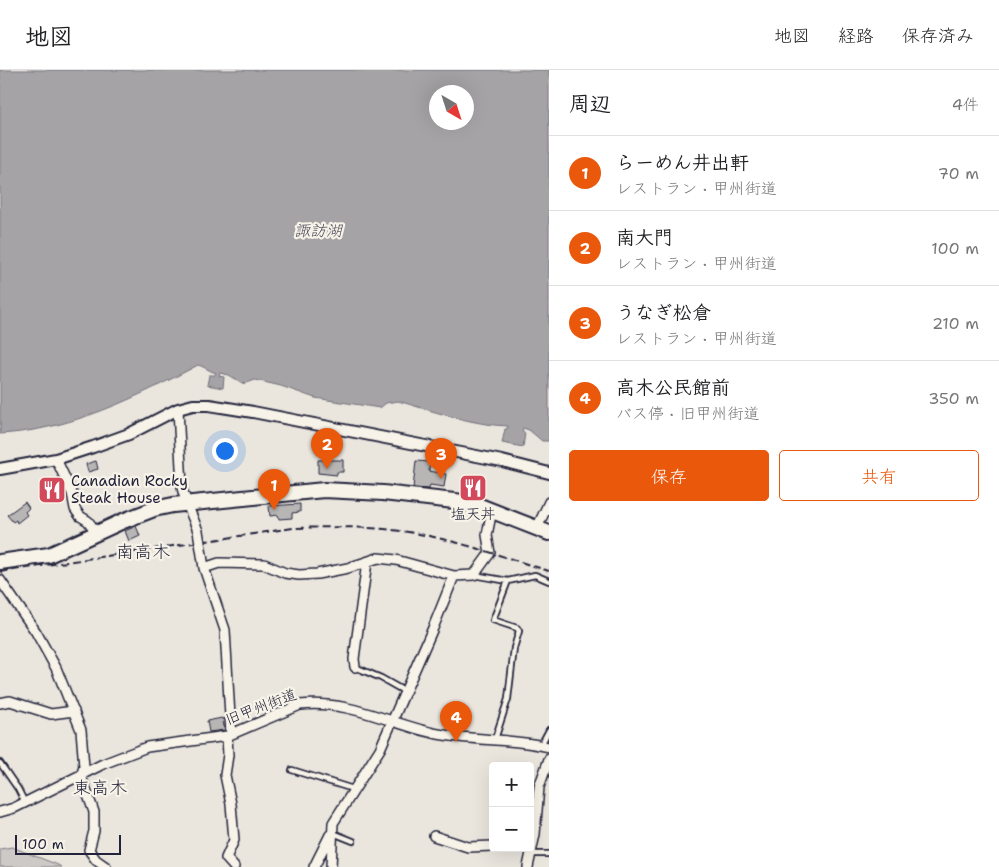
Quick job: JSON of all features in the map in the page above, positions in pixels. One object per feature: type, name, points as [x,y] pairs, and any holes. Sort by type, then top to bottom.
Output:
[{"type":"highway","points":[[0,562],[49,555],[154,509],[188,503],[324,490],[347,490],[472,502],[543,530]]},
{"type":"street","points":[[0,470],[56,459],[93,448],[129,434],[178,409],[193,405],[209,405],[502,461],[549,473]]},
{"type":"street","points":[[178,409],[184,497],[198,531],[204,568],[225,630],[229,735],[225,775],[231,804],[234,840],[226,858],[234,867]]},
{"type":"street","points":[[56,459],[72,493],[75,509],[80,516],[88,521],[96,533]]},
{"type":"street","points":[[543,530],[549,502]]},
{"type":"street","points":[[204,568],[219,562],[264,564],[285,573],[299,575],[340,569],[378,558],[396,560],[454,576],[474,575],[490,553],[487,536],[492,510]]},
{"type":"street","points":[[355,667],[354,659],[368,562]]},
{"type":"street","points":[[331,867],[333,823],[380,749],[454,576]]},
{"type":"street","points":[[0,580],[36,632],[56,668],[74,711],[81,730],[84,767],[81,776],[94,812],[94,831],[89,850],[96,860],[106,867]]},
{"type":"street","points":[[0,704],[10,701],[51,714],[74,711]]},
{"type":"street","name":"旧甲州街道","points":[[0,812],[25,803],[103,764],[147,747],[229,735],[300,705],[310,703],[362,712],[437,734],[545,746]]},
{"type":"street","points":[[534,826],[539,787],[549,759]]},
{"type":"street","points":[[314,867],[332,832]]},
{"type":"street","points":[[434,836],[468,847],[489,846]]},
{"type":"street","points":[[528,867],[530,854]]},
{"type":"lane","points":[[474,575],[508,581],[534,575],[549,581]]},
{"type":"lane","points":[[495,739],[508,699],[518,631],[517,628],[493,620],[508,581]]},
{"type":"lane","points":[[355,667],[381,678],[404,691]]},
{"type":"lane","points":[[545,746],[549,730]]},
{"type":"lane","points":[[0,763],[18,788],[25,803]]},
{"type":"lane","points":[[292,770],[354,790]]},
{"type":"lane","points":[[332,832],[353,841]]},
{"type":"lane","points":[[530,854],[549,854]]},
{"type":"shaded area","points":[[12,847],[61,867],[0,867],[0,849]]},
{"type":"water","name":"諏訪湖","points":[[0,70],[549,70],[549,441],[542,441],[529,430],[523,428],[522,430],[525,433],[523,447],[502,443],[505,429],[508,426],[467,420],[398,401],[386,403],[380,408],[315,398],[281,386],[255,380],[244,384],[229,375],[220,373],[219,376],[224,377],[223,388],[207,385],[209,375],[215,375],[216,373],[198,365],[151,389],[102,410],[78,419],[26,431],[0,434]]},
{"type":"building","points":[[318,460],[343,460],[343,472],[337,472],[337,475],[318,473]]},
{"type":"building","points":[[96,461],[98,469],[88,472],[86,464]]},
{"type":"building","points":[[416,461],[430,462],[429,471],[446,474],[444,487],[430,485],[429,489],[413,488]]},
{"type":"building","points":[[469,480],[480,482],[479,491],[467,489]]},
{"type":"building","points":[[60,481],[62,486],[59,488],[61,493],[51,497],[50,492],[47,493],[46,487]]},
{"type":"building","points":[[25,502],[29,508],[25,512],[27,515],[17,523],[16,520],[13,522],[7,515]]},
{"type":"building","points":[[300,504],[300,512],[292,513],[292,518],[279,519],[278,515],[270,516],[269,506]]},
{"type":"building","points":[[136,526],[140,536],[129,541],[125,531]]},
{"type":"building","points":[[222,718],[225,730],[209,732],[207,721]]},
{"type":"railway","points":[[0,572],[293,528],[334,527],[374,528],[420,534],[476,548],[549,571]]},
{"type":"place","name":"南大門","points":[[327,469]]},
{"type":"place","name":"うなぎ松倉","points":[[441,479]]},
{"type":"place","name":"塩天丼","points":[[473,488]]},
{"type":"place","name":"Canadian Rocky Steak House","points":[[52,490]]},
{"type":"place","name":"らーめん井出軒","points":[[274,510]]},
{"type":"place","name":"高木公民館前","points":[[456,742]]},
{"type":"district","name":"南高木","points":[[143,552]]},
{"type":"district","name":"東高木","points":[[100,788]]}]
